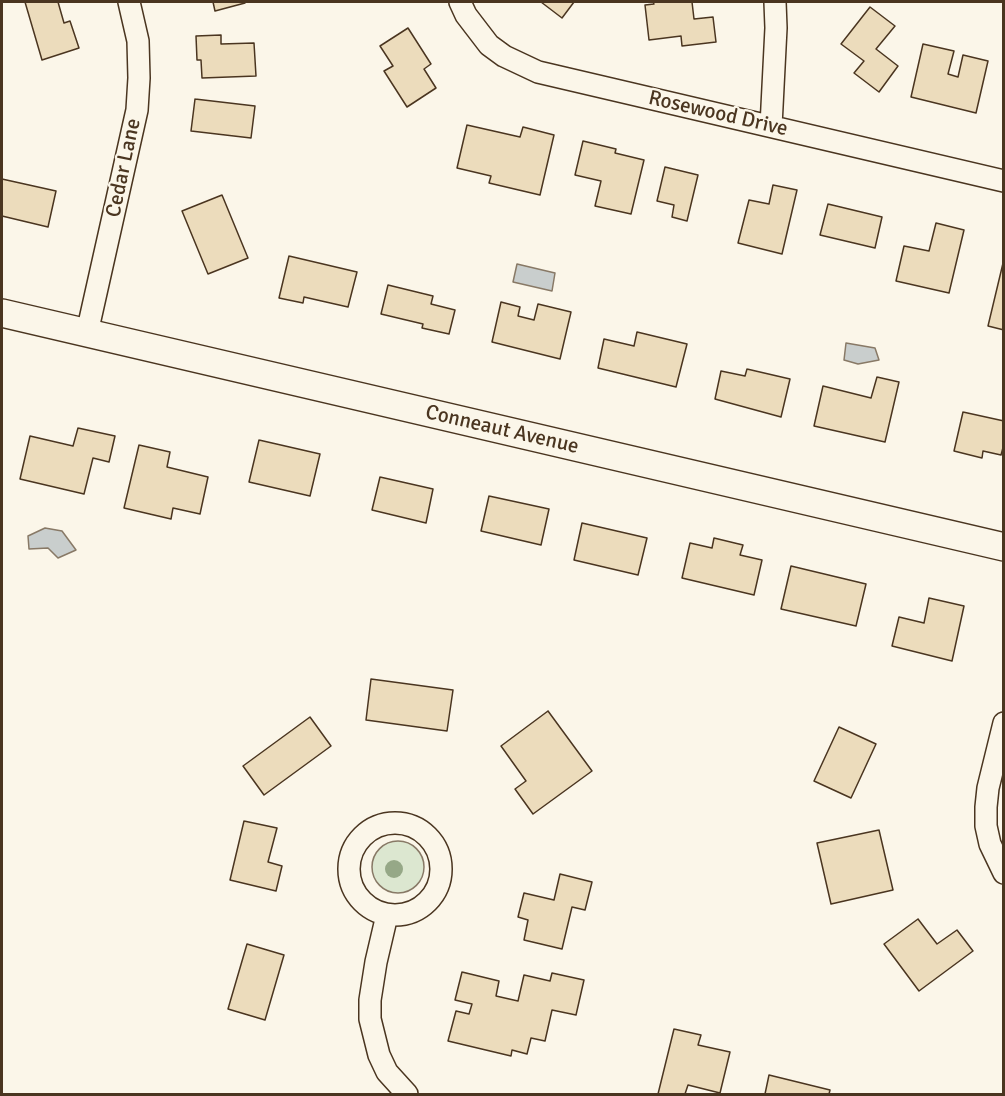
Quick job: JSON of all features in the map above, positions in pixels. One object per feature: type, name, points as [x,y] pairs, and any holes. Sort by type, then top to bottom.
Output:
[{"type":"street","name":"Cedar Lane","points":[[87,333],[137,110],[140,78],[138,41],[129,2]]},
{"type":"street","name":"Rosewood Drive","points":[[460,2],[471,23],[489,45],[520,65],[538,72],[1004,181]]},
{"type":"street","points":[[771,126],[776,28],[775,2]]},
{"type":"street","name":"Conneaut Avenue","points":[[2,313],[1004,547]]},
{"type":"street","points":[[1004,723],[988,788],[986,807],[986,826],[990,844],[1004,873]]},
{"type":"street","points":[[393,823],[407,825],[422,831],[433,842],[440,856],[441,872],[438,887],[430,900],[417,910],[403,915],[387,915],[373,910],[361,901],[353,888],[349,874],[350,859],[356,845],[365,834],[378,826],[393,823]]},
{"type":"street","points":[[387,915],[376,962],[370,1000],[370,1018],[379,1055],[387,1072],[407,1095]]},
{"type":"green space","points":[[398,841],[408,843],[416,849],[422,857],[424,867],[422,877],[416,885],[408,891],[398,893],[388,891],[380,885],[374,877],[372,867],[374,857],[380,849],[388,843]]},
{"type":"shaded area","points":[[517,264],[555,273],[552,291],[513,282]]},
{"type":"shaded area","points":[[846,343],[875,348],[879,360],[858,364],[844,360]]},
{"type":"shaded area","points":[[45,528],[62,531],[76,550],[58,558],[48,548],[29,549],[28,536]]},
{"type":"building","points":[[25,2],[58,2],[64,23],[70,21],[79,48],[42,60]]},
{"type":"building","points":[[213,2],[244,2],[245,3],[215,11]]},
{"type":"building","points":[[541,2],[574,2],[562,18]]},
{"type":"building","points":[[653,2],[692,2],[694,19],[713,17],[716,42],[682,46],[681,36],[649,40],[645,5],[654,4]]},
{"type":"building","points":[[870,7],[895,26],[876,49],[898,66],[879,92],[854,73],[864,61],[841,44]]},
{"type":"building","points":[[408,28],[431,64],[424,69],[436,88],[407,107],[384,71],[393,66],[380,46]]},
{"type":"building","points":[[221,35],[221,44],[254,43],[256,76],[202,78],[201,60],[197,60],[196,36]]},
{"type":"building","points":[[923,44],[954,51],[948,74],[958,77],[963,55],[988,61],[976,113],[911,97]]},
{"type":"building","points":[[195,99],[255,106],[251,138],[191,131]]},
{"type":"building","points":[[467,125],[520,137],[523,127],[554,135],[540,195],[489,183],[491,176],[457,168]]},
{"type":"building","points":[[583,141],[616,149],[615,153],[644,160],[631,214],[595,206],[601,181],[575,175]]},
{"type":"building","points":[[665,167],[698,175],[687,221],[672,217],[674,205],[657,201]]},
{"type":"building","points":[[2,179],[56,191],[48,227],[2,216]]},
{"type":"building","points":[[773,185],[797,190],[782,254],[738,243],[749,200],[769,204]]},
{"type":"building","points":[[222,195],[248,258],[208,274],[182,211]]},
{"type":"building","points":[[828,204],[882,217],[875,248],[820,235]]},
{"type":"building","points":[[936,223],[964,230],[949,293],[896,281],[904,246],[929,251]]},
{"type":"building","points":[[289,256],[357,272],[348,307],[304,297],[303,303],[279,298]]},
{"type":"building","points":[[1004,259],[1004,330],[988,326]]},
{"type":"building","points":[[388,285],[433,296],[431,304],[455,310],[449,334],[422,328],[423,324],[381,314]]},
{"type":"building","points":[[501,302],[520,307],[518,316],[534,320],[538,304],[571,312],[560,359],[492,342]]},
{"type":"building","points":[[637,332],[687,344],[676,387],[598,368],[604,339],[634,346]]},
{"type":"building","points":[[747,369],[790,379],[781,417],[715,399],[721,371],[745,376]]},
{"type":"building","points":[[877,377],[899,382],[885,442],[814,426],[823,386],[871,398]]},
{"type":"building","points":[[963,412],[1004,421],[1004,444],[1001,455],[983,451],[982,458],[954,451]]},
{"type":"building","points":[[78,428],[115,436],[109,462],[93,458],[84,494],[20,479],[30,436],[73,446]]},
{"type":"building","points":[[259,440],[320,454],[310,496],[249,482]]},
{"type":"building","points":[[139,445],[170,452],[167,467],[208,477],[200,514],[173,508],[171,519],[124,508]]},
{"type":"building","points":[[380,477],[433,489],[426,523],[372,510]]},
{"type":"building","points":[[489,496],[549,509],[541,545],[481,531]]},
{"type":"building","points":[[582,523],[647,538],[638,575],[574,560]]},
{"type":"building","points":[[714,538],[743,545],[740,555],[762,560],[754,595],[682,578],[690,543],[712,548]]},
{"type":"building","points":[[791,566],[866,584],[856,626],[781,609]]},
{"type":"building","points":[[929,598],[964,606],[952,661],[892,646],[899,617],[924,623]]},
{"type":"building","points":[[371,679],[453,690],[447,731],[366,720]]},
{"type":"building","points":[[548,711],[592,771],[533,814],[515,789],[526,781],[501,746]]},
{"type":"building","points":[[310,717],[331,746],[264,795],[243,766]]},
{"type":"building","points":[[839,727],[876,744],[851,798],[814,781]]},
{"type":"building","points":[[244,821],[277,828],[268,862],[282,866],[276,891],[230,880]]},
{"type":"building","points":[[879,830],[893,890],[831,904],[817,843]]},
{"type":"building","points":[[560,874],[592,882],[585,910],[572,907],[562,949],[524,940],[528,920],[518,917],[524,893],[554,900]]},
{"type":"building","points":[[918,919],[937,944],[957,930],[973,951],[919,991],[884,944]]},
{"type":"building","points":[[247,944],[284,955],[265,1020],[228,1009]]},
{"type":"building","points":[[462,972],[499,981],[496,996],[518,1001],[524,975],[550,981],[552,973],[584,980],[576,1015],[552,1010],[545,1041],[531,1038],[527,1054],[512,1050],[511,1056],[448,1041],[456,1011],[469,1014],[472,1004],[455,1000]]},
{"type":"building","points":[[674,1029],[701,1035],[698,1045],[730,1052],[720,1093],[688,1085],[685,1094],[658,1094]]},
{"type":"building","points":[[769,1075],[830,1090],[829,1094],[765,1094]]}]
